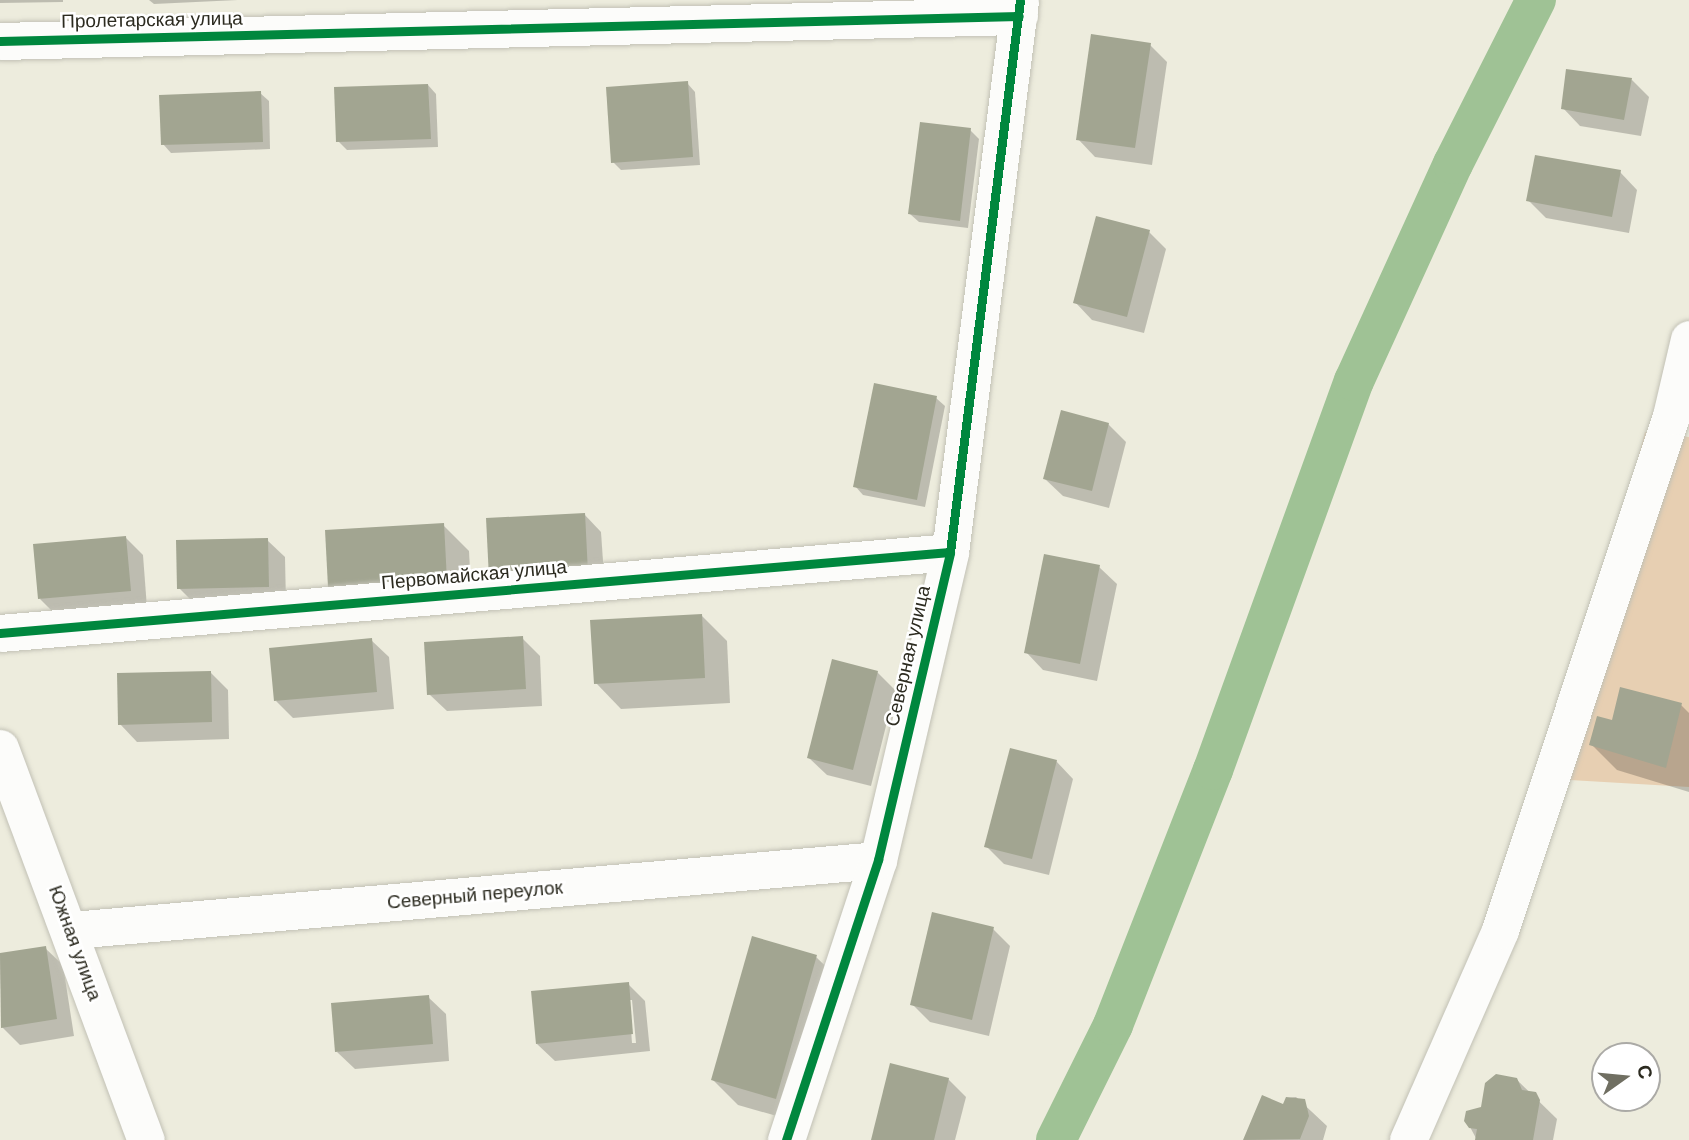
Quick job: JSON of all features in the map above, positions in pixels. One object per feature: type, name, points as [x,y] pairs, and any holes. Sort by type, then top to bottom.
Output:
[{"type":"street","name":"Пролетарская улица","points":[[0,41],[1020,8]]},
{"type":"street","name":"Северная улица","points":[[786,1140],[878,860],[950,552],[1020,8]]},
{"type":"street","points":[[1408,1140],[1500,930],[1680,417],[1689,338]]},
{"type":"street","name":"Первомайская улица","points":[[0,633],[950,552]]},
{"type":"street","name":"Южная улица","points":[[0,748],[72,930],[146,1140]]},
{"type":"street","name":"Северный переулок","points":[[72,930],[878,860]]},
{"type":"shaded area","points":[[1645,432],[1689,437],[1689,787],[1553,779]]},
{"type":"building","points":[[1091,34],[1151,43],[1135,148],[1076,140]]},
{"type":"building","points":[[1566,69],[1632,78],[1624,120],[1561,109]]},
{"type":"building","points":[[688,81],[693,157],[611,163],[606,87]]},
{"type":"building","points":[[428,84],[431,139],[336,142],[334,87]]},
{"type":"building","points":[[261,91],[263,142],[161,145],[159,95]]},
{"type":"building","points":[[920,122],[971,128],[960,221],[908,214]]},
{"type":"building","points":[[1535,155],[1621,170],[1612,217],[1526,201]]},
{"type":"building","points":[[1096,216],[1150,230],[1127,317],[1073,303]]},
{"type":"building","points":[[874,383],[937,396],[917,500],[853,487]]},
{"type":"building","points":[[1061,410],[1109,423],[1092,491],[1043,479]]},
{"type":"building","points":[[585,513],[588,573],[489,578],[486,518]]},
{"type":"building","points":[[444,523],[447,581],[328,587],[325,530]]},
{"type":"building","points":[[126,536],[131,591],[38,599],[33,544]]},
{"type":"building","points":[[268,538],[269,587],[177,589],[176,540]]},
{"type":"building","points":[[1044,554],[1100,565],[1080,664],[1024,653]]},
{"type":"building","points":[[702,614],[705,678],[594,684],[590,620]]},
{"type":"building","points":[[523,636],[526,689],[427,695],[424,642]]},
{"type":"building","points":[[372,638],[377,692],[274,701],[269,648]]},
{"type":"building","points":[[832,659],[878,671],[853,770],[807,758]]},
{"type":"building","points":[[211,671],[212,722],[118,725],[117,673]]},
{"type":"building","points":[[1620,687],[1682,703],[1666,768],[1589,745],[1597,716],[1612,720]]},
{"type":"building","points":[[1010,748],[1057,760],[1032,859],[984,847]]},
{"type":"building","points":[[932,912],[994,927],[972,1020],[910,1005]]},
{"type":"building","points":[[752,936],[817,955],[776,1099],[711,1080]]},
{"type":"building","points":[[46,946],[57,1019],[1,1028],[0,953]]},
{"type":"building","points":[[629,982],[633,1034],[536,1044],[531,991]]},
{"type":"building","points":[[429,995],[433,1044],[335,1052],[331,1003]]},
{"type":"building","points":[[890,1063],[949,1078],[934,1140],[871,1140]]},
{"type":"building","points":[[1496,1074],[1517,1078],[1522,1090],[1536,1092],[1540,1100],[1533,1140],[1475,1140],[1477,1129],[1469,1128],[1464,1121],[1466,1111],[1481,1107],[1485,1083]]},
{"type":"building","points":[[1262,1095],[1283,1104],[1286,1097],[1305,1099],[1309,1116],[1300,1139],[1243,1140]]},
{"type":"waterway","points":[[1056,1140],[1113,1025],[1213,770],[1354,381],[1453,164],[1536,0]]},
{"type":"cycle path","points":[[786,1140],[878,860],[950,552],[1020,0]]},
{"type":"cycle path","points":[[0,41],[1019,16]]},
{"type":"cycle path","points":[[0,633],[950,552]]}]
